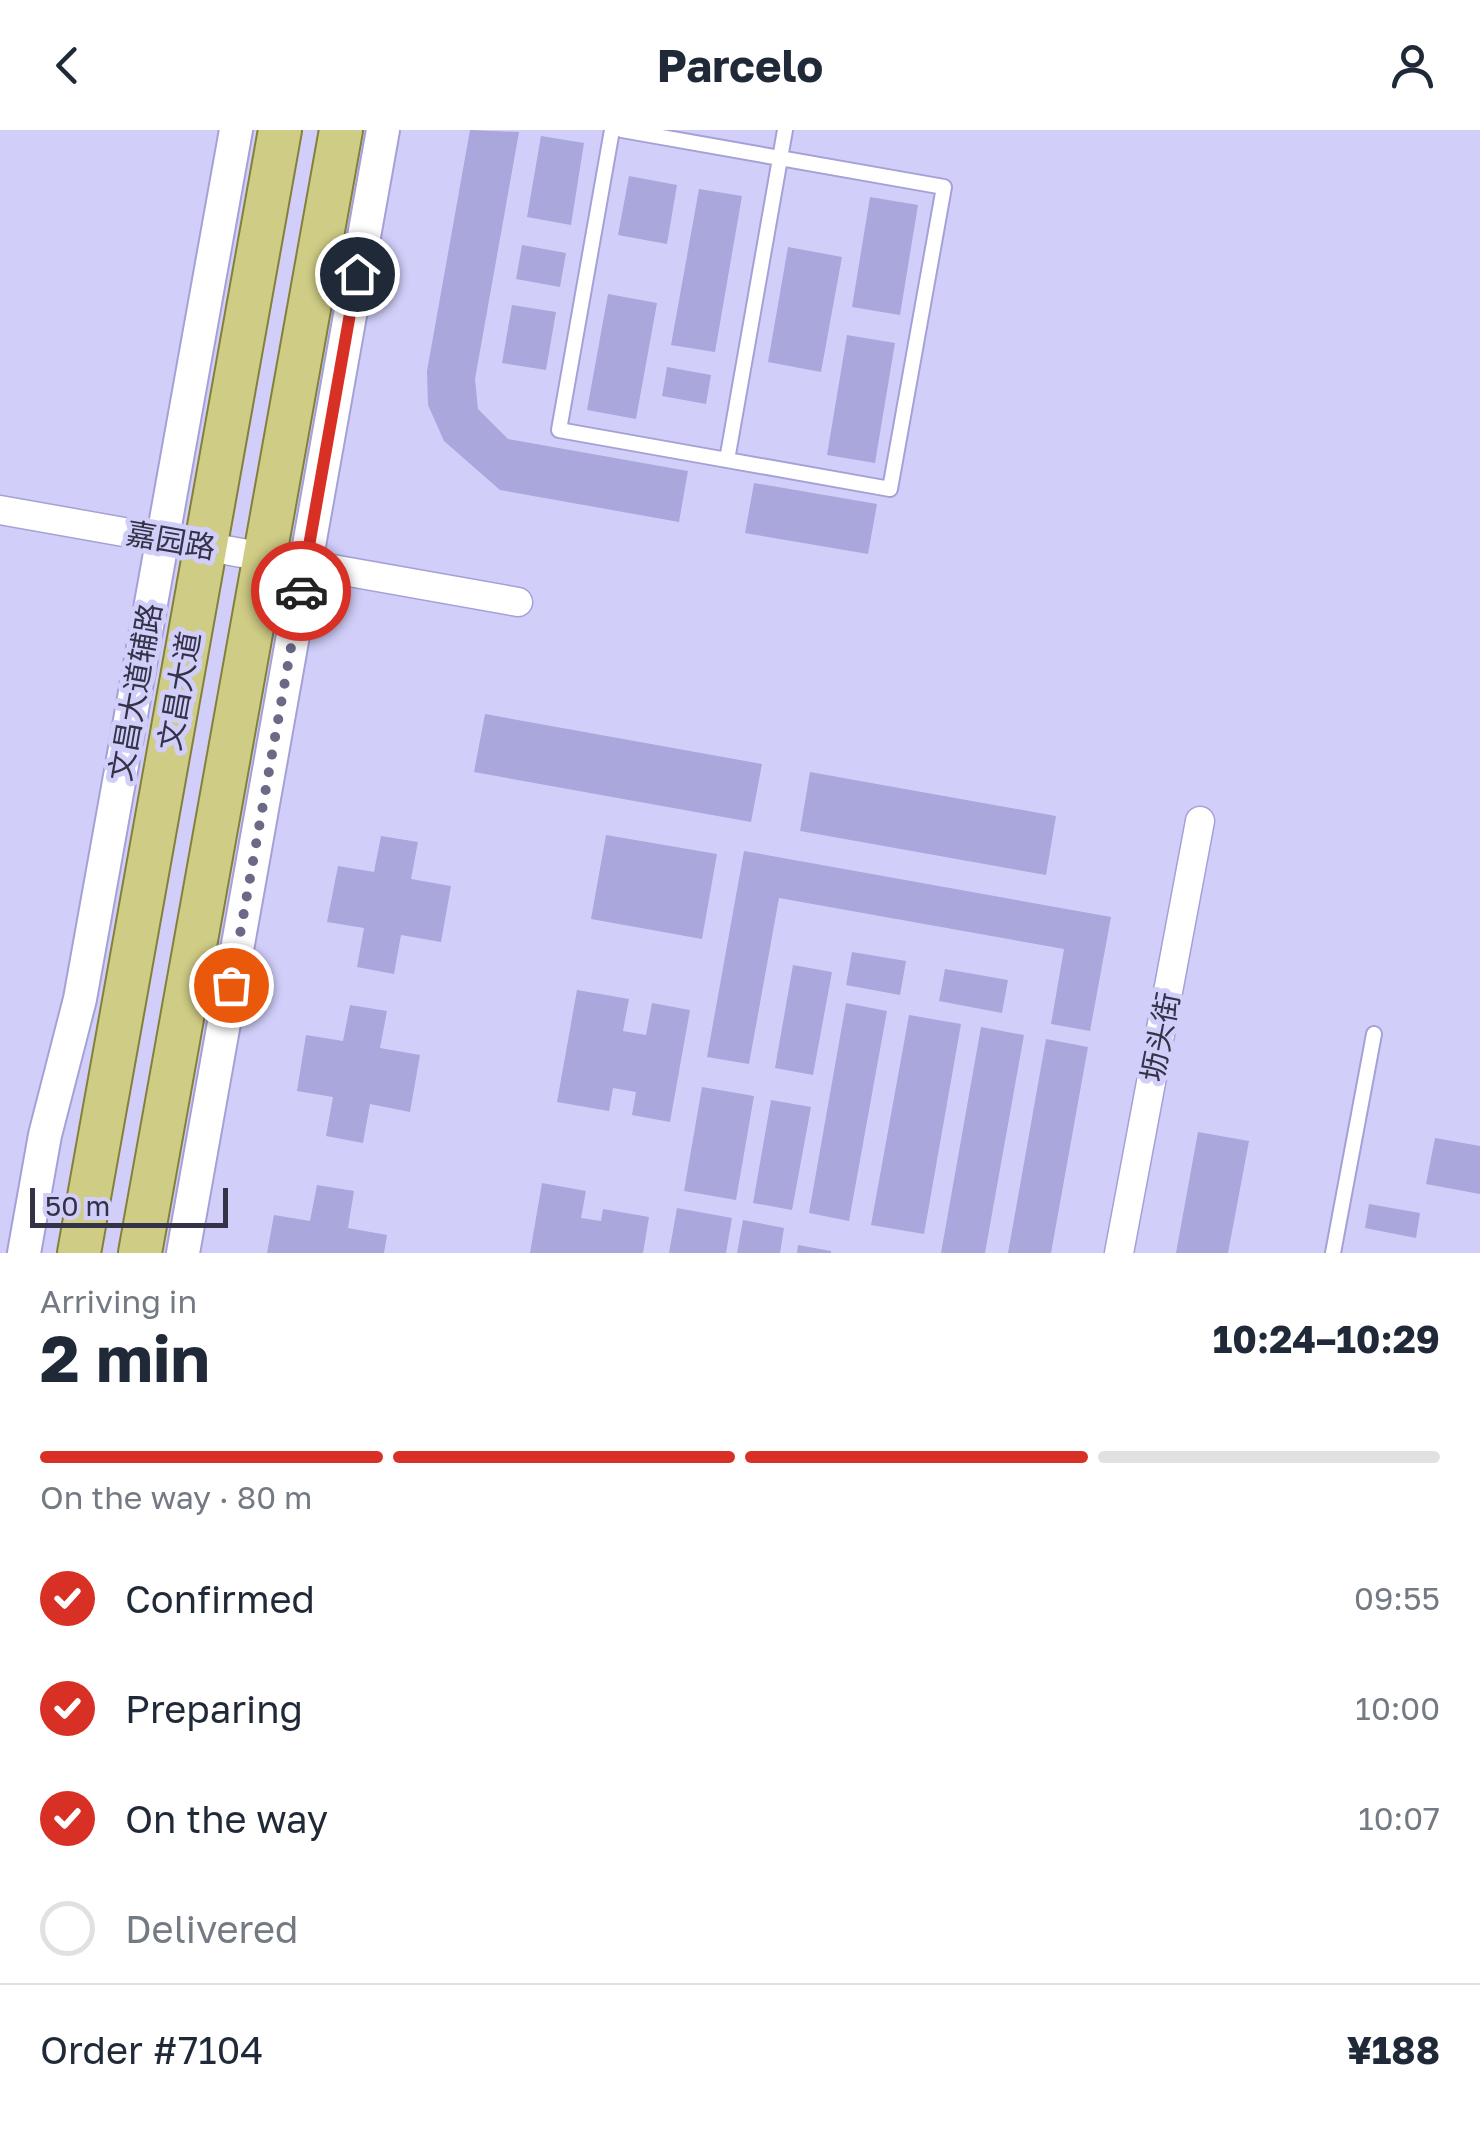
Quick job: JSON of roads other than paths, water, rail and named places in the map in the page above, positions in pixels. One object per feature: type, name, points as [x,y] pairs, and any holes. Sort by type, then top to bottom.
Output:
[{"type":"main road","name":"文昌大道","points":[[78,1253],[280,130]]},
{"type":"main road","name":"文昌大道","points":[[140,1253],[285,560],[341,130]]},
{"type":"street","name":"文昌大道辅路","points":[[24,1253],[45,1136],[80,999],[236,130]]},
{"type":"street","points":[[183,1253],[285,560],[383,130]]},
{"type":"street","name":"嘉园路","points":[[0,510],[518,602]]},
{"type":"street","name":"坜头街","points":[[1125,1252],[1200,820]]},
{"type":"lane","points":[[612,130],[559,430],[890,489],[944,187],[622,130]]},
{"type":"lane","points":[[726,460],[785,130]]},
{"type":"lane","points":[[1334,1253],[1374,1034]]}]
